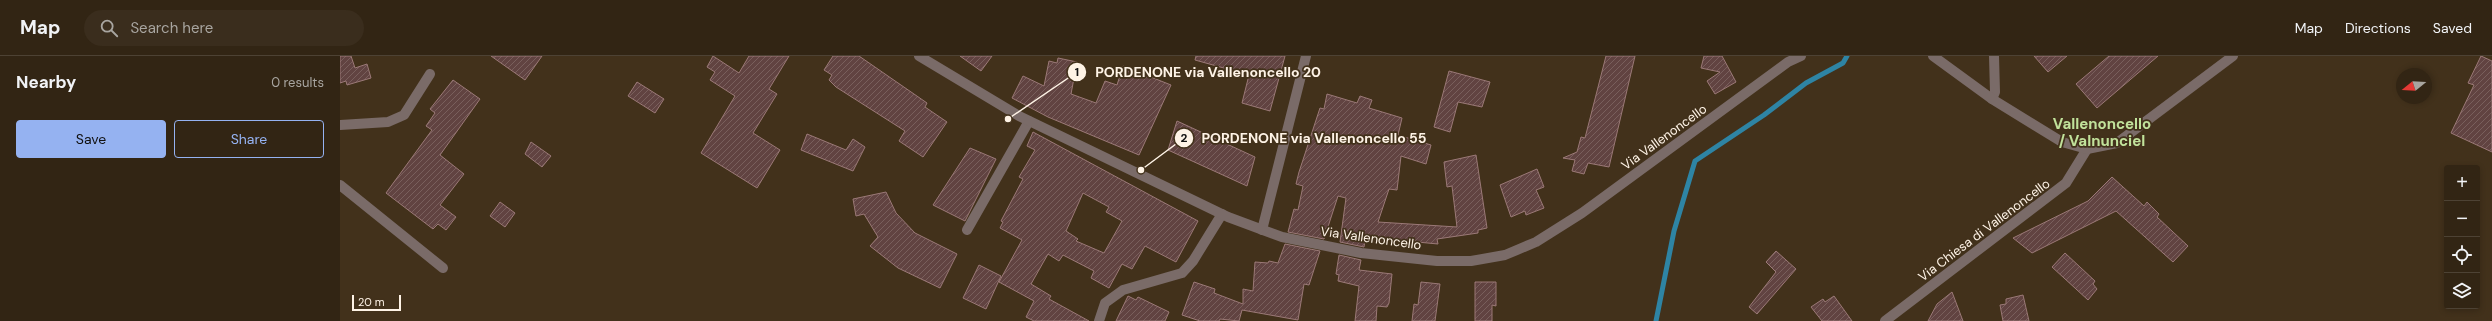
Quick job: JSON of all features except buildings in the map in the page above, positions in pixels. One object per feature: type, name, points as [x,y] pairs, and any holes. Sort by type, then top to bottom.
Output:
[{"type":"street","name":"Via Vallenoncello","points":[[919,56],[1029,121],[1222,214],[1262,230],[1282,237],[1361,253],[1444,261],[1471,261],[1505,255],[1536,242],[1582,213],[1788,62],[1801,56]]},
{"type":"street","points":[[1262,230],[1306,56]]},
{"type":"street","points":[[1933,56],[1992,99],[2062,142],[2087,149],[2117,143],[2233,56]]},
{"type":"street","points":[[1992,99],[1995,92],[1994,56]]},
{"type":"street","points":[[340,124],[388,122],[404,115],[430,74]]},
{"type":"street","points":[[968,230],[1029,121]]},
{"type":"street","name":"Via Chiesa di Vallenoncello","points":[[1885,321],[2066,183],[2087,149]]},
{"type":"street","points":[[340,185],[444,268]]},
{"type":"street","points":[[1099,321],[1105,303],[1123,290],[1182,273],[1193,261],[1222,214]]},
{"type":"waterway","points":[[1656,321],[1674,231],[1695,161],[1764,115],[1806,83],[1843,63],[1847,56]]},
{"type":"place","name":"PORDENONE via Vallenoncello 20","points":[[1008,119]]},
{"type":"place","name":"PORDENONE via Vallenoncello 55","points":[[1141,170]]},
{"type":"district","name":"Vallenoncello / Valnunciel","points":[[2102,132]]}]
